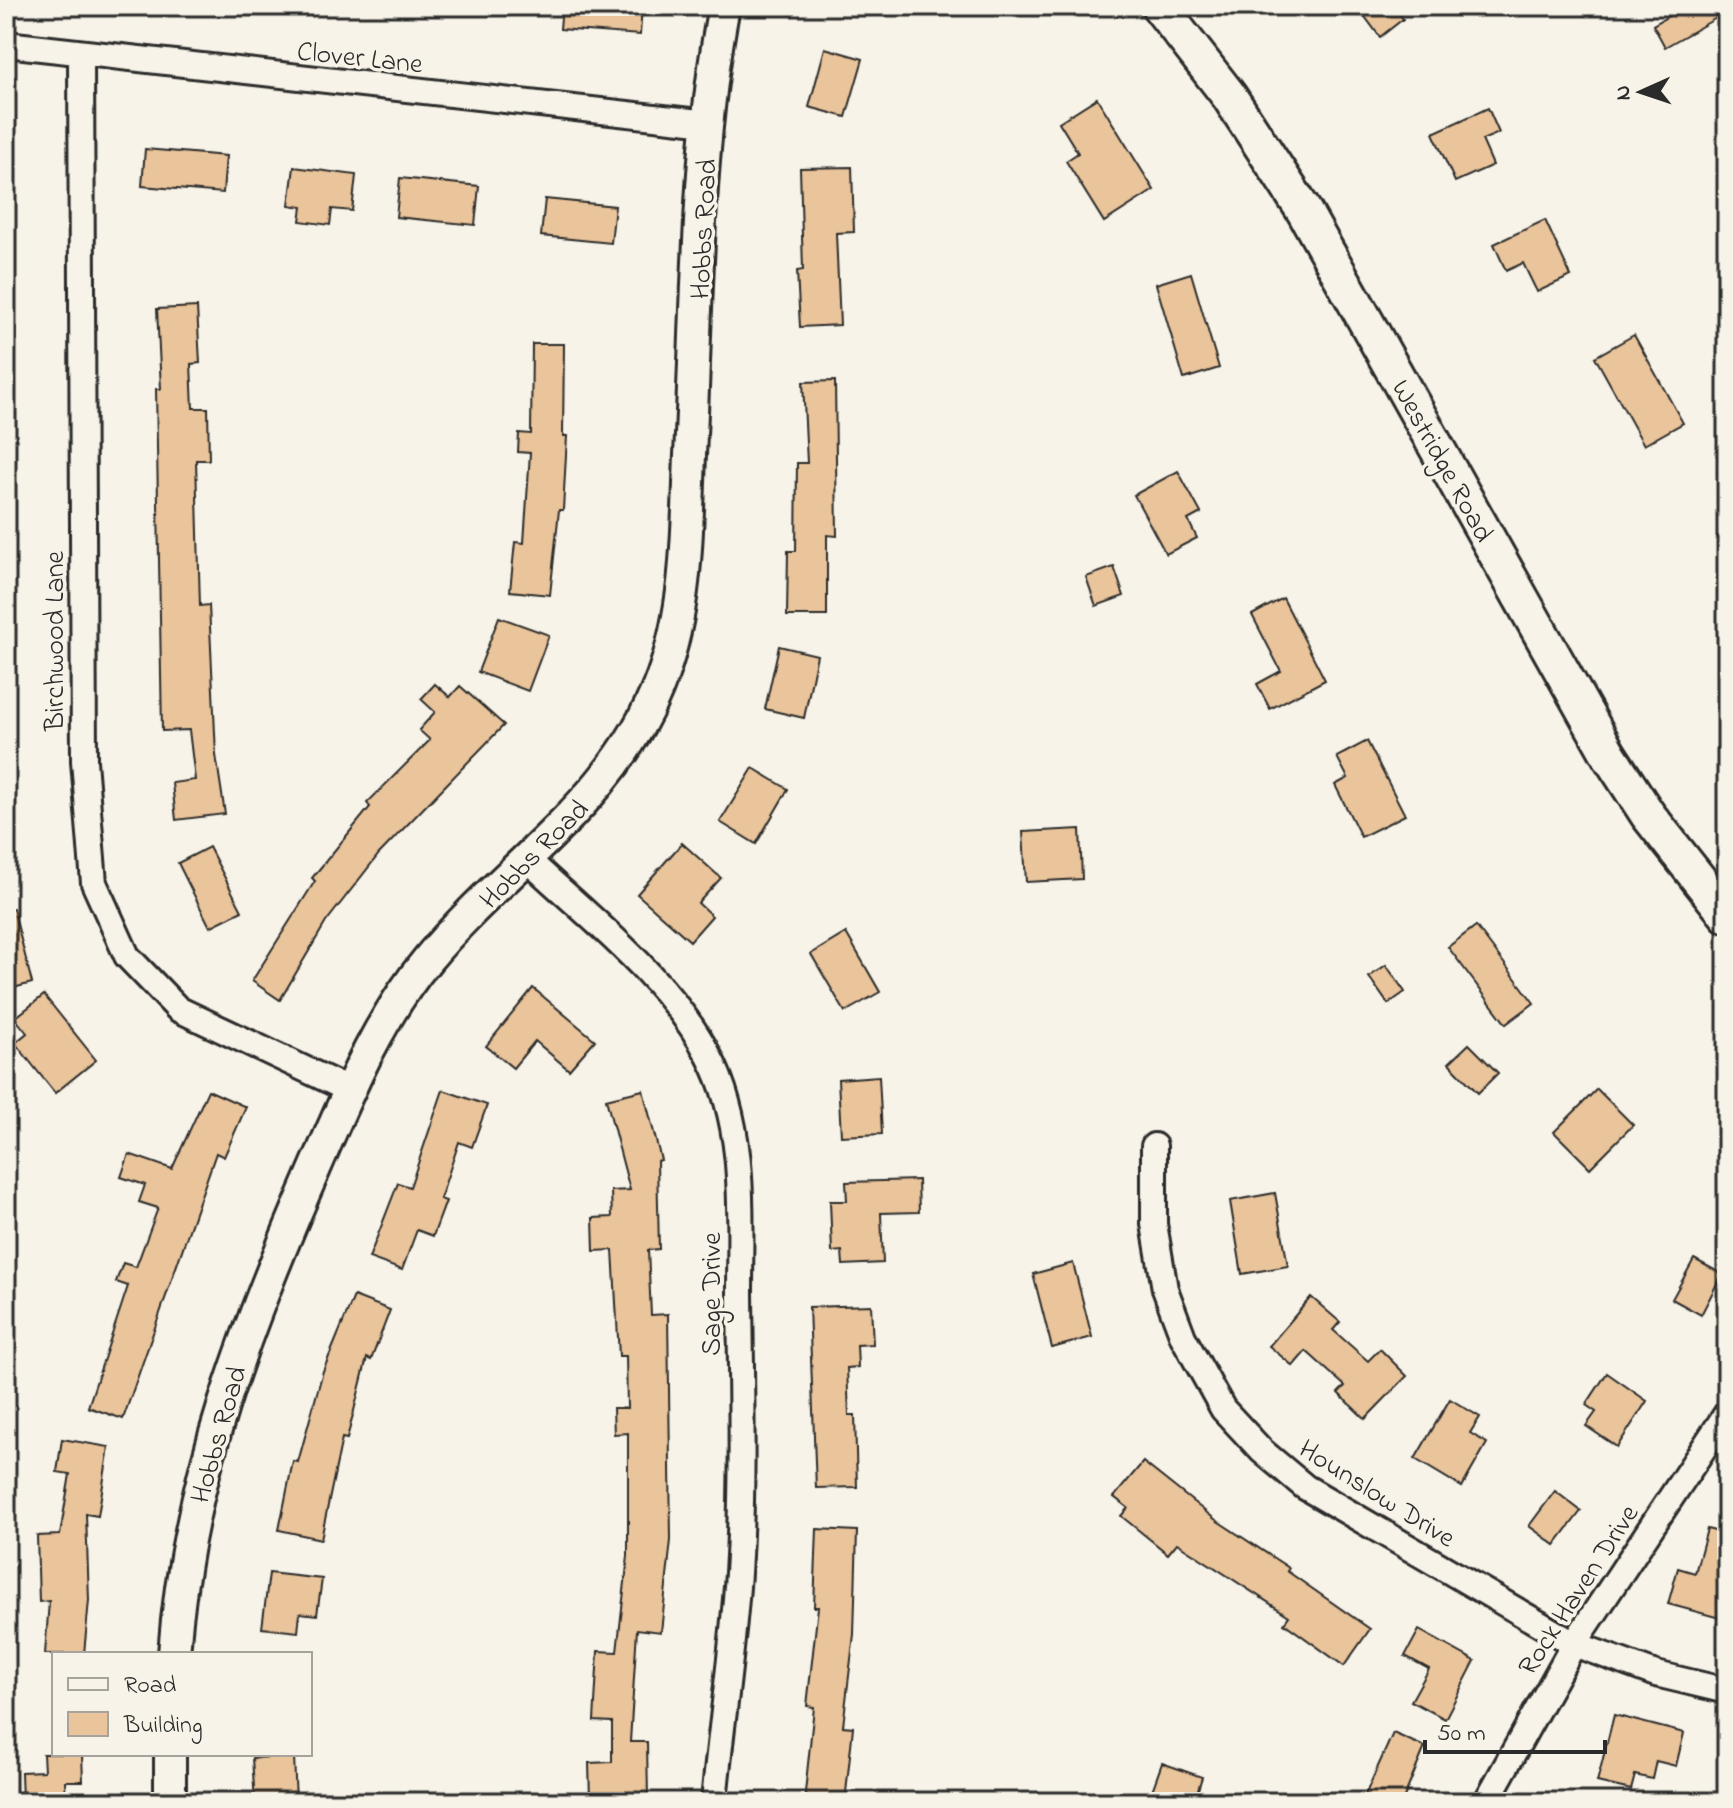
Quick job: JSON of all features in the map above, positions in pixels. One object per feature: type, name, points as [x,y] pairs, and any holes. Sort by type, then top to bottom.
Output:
[{"type":"main road","name":"Westridge Road","points":[[1159,6],[1229,96],[1296,198],[1609,755],[1657,828],[1727,915]]},
{"type":"street","name":"Hobbs Road","points":[[174,1652],[186,1557],[210,1445],[262,1290],[372,1042],[428,959],[593,794],[640,724],[661,681],[683,594],[708,123],[724,6]]},
{"type":"street","name":"Clover Lane","points":[[6,44],[81,55],[708,123]]},
{"type":"street","name":"Birchwood Lane","points":[[81,55],[84,761],[94,883],[127,956],[178,1009],[349,1090]]},
{"type":"street","name":"Sage Drive","points":[[529,861],[679,1006],[709,1056],[726,1096],[735,1137],[740,1205],[738,1573],[714,1802]]},
{"type":"street","name":"Hounslow Drive","points":[[1154,1146],[1154,1224],[1165,1289],[1183,1337],[1223,1409],[1262,1451],[1305,1487],[1574,1644],[1656,1674],[1727,1691]]},
{"type":"street","name":"Rock Haven Drive","points":[[1486,1802],[1574,1644],[1727,1413]]},
{"type":"street","points":[[170,1756],[170,1802]]},
{"type":"building","points":[[562,6],[642,6],[640,35],[560,29]]},
{"type":"building","points":[[1357,6],[1394,6],[1403,19],[1380,37]]},
{"type":"building","points":[[1686,6],[1727,6],[1727,12],[1665,47],[1653,25]]},
{"type":"building","points":[[825,48],[863,59],[846,117],[809,107]]},
{"type":"building","points":[[1097,98],[1154,190],[1104,222],[1066,161],[1078,153],[1059,122]]},
{"type":"building","points":[[1488,108],[1499,133],[1482,140],[1493,165],[1455,182],[1433,133]]},
{"type":"building","points":[[145,149],[226,156],[223,193],[142,186]]},
{"type":"building","points":[[294,167],[356,175],[352,211],[332,209],[330,225],[300,221],[302,207],[289,205]]},
{"type":"building","points":[[852,167],[854,232],[836,233],[840,325],[800,327],[797,271],[803,270],[800,168]]},
{"type":"building","points":[[400,178],[479,186],[475,225],[396,217]]},
{"type":"building","points":[[545,199],[615,206],[611,243],[541,236]]},
{"type":"building","points":[[1545,220],[1571,276],[1537,292],[1523,263],[1506,271],[1494,244]]},
{"type":"building","points":[[1191,273],[1219,368],[1184,379],[1156,284]]},
{"type":"building","points":[[197,307],[200,363],[191,364],[193,408],[208,408],[209,460],[196,460],[200,606],[209,605],[216,755],[225,814],[176,820],[172,783],[195,780],[189,730],[162,731],[156,389],[161,389],[157,309]]},
{"type":"building","points":[[1634,335],[1683,423],[1644,445],[1595,357]]},
{"type":"building","points":[[532,344],[564,344],[563,436],[567,436],[563,510],[559,510],[550,595],[510,591],[515,542],[524,543],[530,453],[518,452],[519,433],[531,434]]},
{"type":"building","points":[[835,381],[837,536],[827,535],[827,616],[787,616],[788,551],[796,551],[797,463],[807,463],[803,382]]},
{"type":"building","points":[[1178,471],[1201,513],[1188,520],[1197,538],[1166,554],[1134,495]]},
{"type":"building","points":[[1114,567],[1124,596],[1096,606],[1086,577]]},
{"type":"building","points":[[1283,598],[1325,680],[1270,709],[1257,684],[1281,671],[1252,615]]},
{"type":"building","points":[[499,617],[549,635],[528,691],[478,672]]},
{"type":"building","points":[[779,646],[817,655],[804,718],[765,709]]},
{"type":"building","points":[[435,684],[450,697],[460,686],[504,725],[379,854],[326,922],[280,1000],[252,981],[315,881],[312,878],[370,807],[367,803],[430,740],[419,730],[435,712],[421,699]]},
{"type":"building","points":[[1367,741],[1405,815],[1361,837],[1335,785],[1348,778],[1337,757]]},
{"type":"building","points":[[753,768],[788,789],[756,844],[720,822]]},
{"type":"building","points":[[1080,829],[1082,879],[1026,882],[1023,832]]},
{"type":"building","points":[[682,843],[721,878],[698,903],[712,916],[690,941],[637,894]]},
{"type":"building","points":[[209,847],[242,911],[210,927],[178,863]]},
{"type":"building","points":[[13,908],[32,983],[6,990],[6,909]]},
{"type":"building","points":[[1476,926],[1534,1003],[1506,1024],[1448,947]]},
{"type":"building","points":[[846,933],[880,992],[845,1012],[811,954]]},
{"type":"building","points":[[1386,965],[1405,992],[1388,1004],[1369,977]]},
{"type":"building","points":[[533,988],[595,1040],[569,1070],[535,1041],[513,1068],[486,1046]]},
{"type":"building","points":[[44,995],[96,1060],[55,1093],[15,1043],[27,1033],[15,1018]]},
{"type":"building","points":[[1469,1044],[1498,1073],[1478,1093],[1449,1063]]},
{"type":"building","points":[[879,1076],[882,1134],[841,1136],[838,1079]]},
{"type":"building","points":[[1597,1089],[1633,1125],[1590,1168],[1554,1132]]},
{"type":"building","points":[[208,1090],[246,1107],[224,1157],[216,1153],[123,1419],[88,1407],[128,1286],[116,1282],[123,1263],[136,1267],[158,1208],[139,1202],[145,1185],[121,1177],[129,1154],[172,1169]]},
{"type":"building","points":[[443,1090],[487,1105],[472,1147],[459,1142],[440,1199],[446,1201],[433,1236],[417,1230],[402,1270],[369,1258],[398,1183],[410,1187]]},
{"type":"building","points":[[643,1090],[661,1160],[657,1161],[659,1249],[648,1250],[651,1315],[668,1314],[671,1540],[661,1632],[637,1629],[630,1742],[647,1742],[648,1798],[590,1799],[589,1763],[612,1762],[612,1722],[594,1721],[598,1651],[617,1652],[628,1556],[628,1433],[614,1434],[613,1408],[627,1408],[626,1356],[619,1356],[613,1250],[594,1251],[593,1218],[612,1217],[611,1191],[630,1190],[606,1099]]},
{"type":"building","points":[[918,1180],[919,1212],[881,1213],[883,1263],[843,1265],[842,1251],[832,1252],[830,1201],[847,1201],[846,1182]]},
{"type":"building","points":[[1275,1193],[1288,1266],[1242,1274],[1230,1201]]},
{"type":"building","points":[[1694,1259],[1722,1274],[1701,1315],[1672,1299]]},
{"type":"building","points":[[1073,1263],[1092,1337],[1052,1348],[1033,1274]]},
{"type":"building","points":[[354,1296],[390,1310],[371,1360],[367,1358],[347,1439],[342,1438],[321,1539],[279,1530],[293,1461],[298,1462],[323,1371]]},
{"type":"building","points":[[1311,1297],[1340,1322],[1333,1330],[1368,1361],[1380,1349],[1407,1376],[1365,1419],[1338,1393],[1345,1386],[1306,1351],[1293,1366],[1269,1346]]},
{"type":"building","points":[[871,1305],[873,1344],[857,1345],[858,1367],[847,1368],[849,1415],[855,1415],[857,1487],[816,1488],[809,1307]]},
{"type":"building","points":[[1607,1373],[1647,1401],[1617,1447],[1586,1426],[1596,1412],[1586,1405]]},
{"type":"building","points":[[1450,1399],[1480,1417],[1470,1433],[1487,1443],[1462,1487],[1415,1459]]},
{"type":"building","points":[[62,1439],[109,1447],[98,1516],[86,1514],[89,1600],[84,1652],[45,1654],[49,1601],[39,1602],[37,1536],[60,1535],[70,1474],[57,1472]]},
{"type":"building","points":[[1143,1462],[1216,1520],[1289,1568],[1287,1571],[1370,1629],[1344,1666],[1284,1623],[1289,1616],[1177,1543],[1168,1554],[1121,1516],[1128,1508],[1114,1497]]},
{"type":"building","points":[[1555,1491],[1581,1511],[1555,1545],[1529,1526]]},
{"type":"building","points":[[817,1529],[857,1531],[854,1634],[843,1726],[853,1727],[845,1802],[804,1802],[814,1707],[807,1706],[818,1607],[814,1607]]},
{"type":"building","points":[[1707,1529],[1727,1534],[1727,1565],[1723,1581],[1727,1583],[1727,1620],[1668,1604],[1678,1568],[1695,1573]]},
{"type":"building","points":[[269,1573],[322,1579],[317,1615],[300,1613],[298,1632],[262,1628]]},
{"type":"building","points":[[1419,1630],[1475,1661],[1445,1719],[1411,1701],[1429,1669],[1405,1656]]},
{"type":"building","points":[[1614,1715],[1684,1733],[1676,1766],[1656,1761],[1652,1779],[1635,1775],[1631,1790],[1597,1782]]},
{"type":"building","points":[[1393,1733],[1425,1747],[1402,1802],[1362,1802]]},
{"type":"building","points":[[43,1754],[82,1756],[83,1781],[65,1781],[66,1802],[22,1802],[21,1772],[44,1771]]},
{"type":"building","points":[[294,1756],[296,1802],[255,1802],[252,1758]]},
{"type":"building","points":[[1162,1763],[1202,1777],[1194,1802],[1148,1802]]}]
